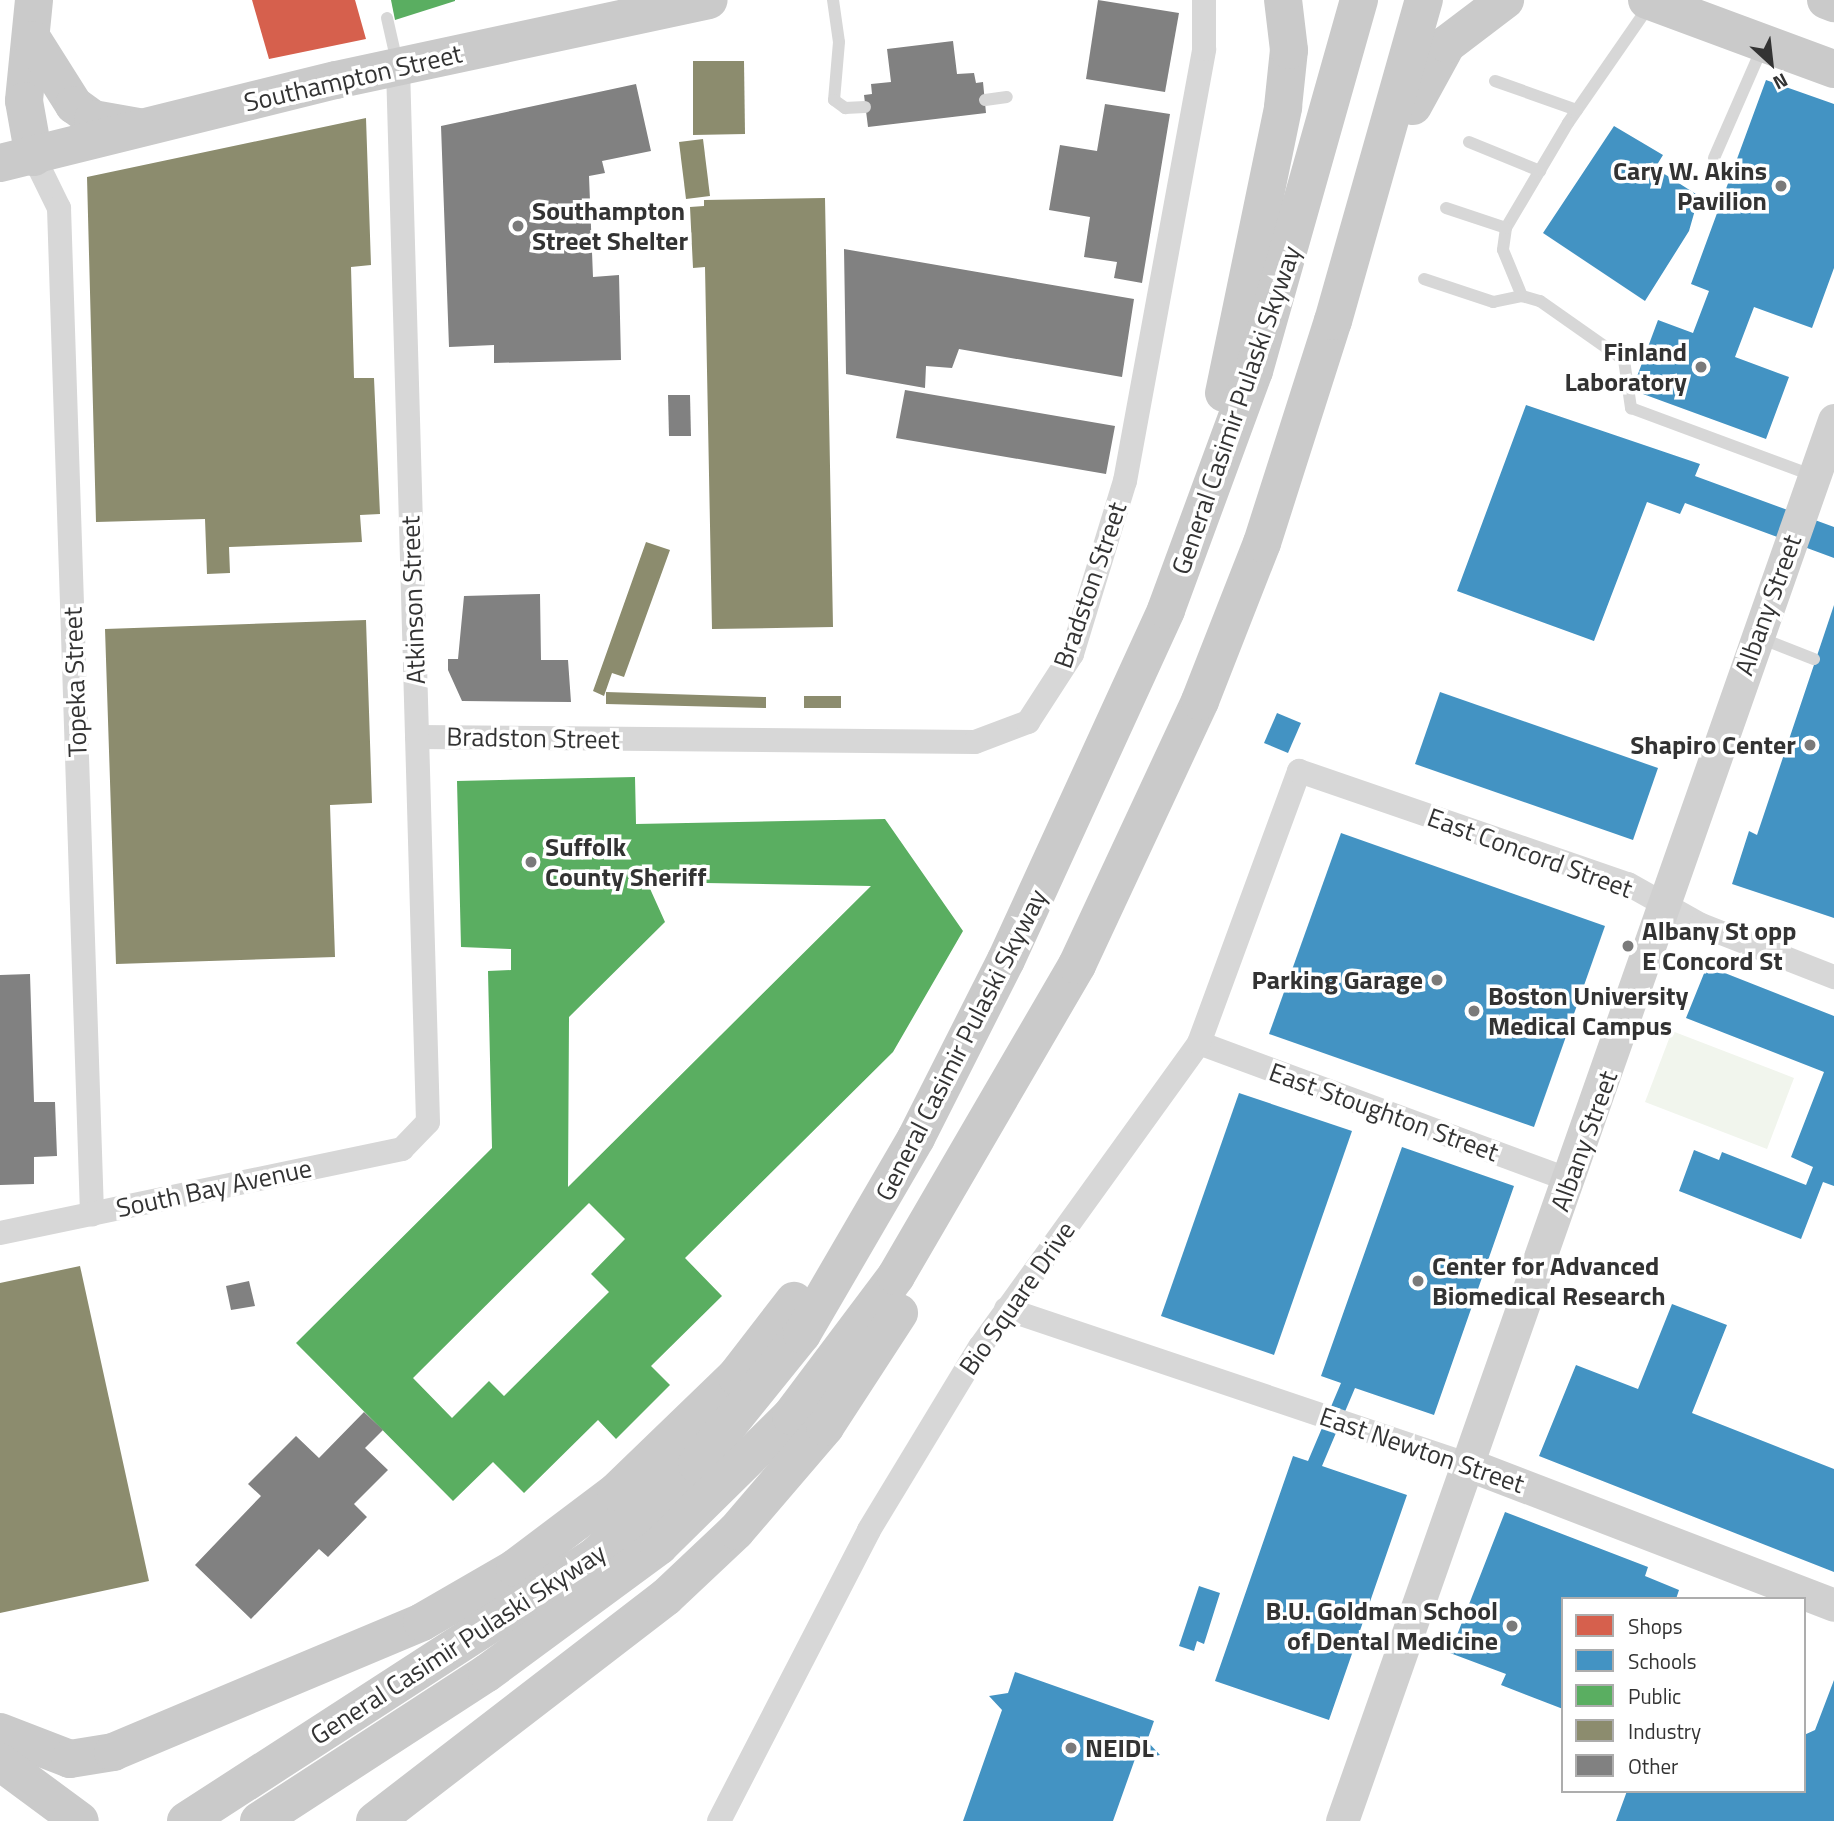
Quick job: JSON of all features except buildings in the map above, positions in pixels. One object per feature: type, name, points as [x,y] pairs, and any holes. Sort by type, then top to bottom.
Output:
[{"type":"main road","points":[[17,160],[33,40],[34,0]]},
{"type":"main road","name":"Southampton Street","points":[[17,160],[398,66],[708,0]]},
{"type":"main road","points":[[1211,498],[1226,379],[1283,107],[1289,50],[1283,0]]},
{"type":"main road","name":"General Casimir Pulaski Skyway","points":[[186,1821],[557,1585],[667,1494],[771,1379],[872,1219],[1049,872],[1211,498],[1318,162],[1359,0]]},
{"type":"main road","name":"General Casimir Pulaski Skyway","points":[[259,1821],[417,1720],[626,1574],[749,1461],[857,1333],[988,1125],[1122,875],[1235,615],[1380,166],[1424,0]]},
{"type":"main road","points":[[1380,166],[1447,44],[1505,0]]},
{"type":"main road","points":[[1826,0],[1834,3]]},
{"type":"main road","points":[[1650,1],[1834,69]]},
{"type":"main road","points":[[33,40],[59,88],[93,119],[154,128]]},
{"type":"main road","name":"Albany Street","points":[[1342,1821],[1570,1180],[1834,420]]},
{"type":"main road","points":[[375,1821],[666,1597],[765,1499],[825,1427],[896,1319],[945,1231],[988,1125]]},
{"type":"main road","points":[[0,1732],[70,1759],[113,1752],[391,1637],[482,1589],[586,1517],[674,1439],[736,1376],[807,1282],[872,1219]]},
{"type":"main road","name":"East Newton Street","points":[[1467,1464],[1834,1605]]},
{"type":"main road","points":[[0,1762],[80,1821]]},
{"type":"street","name":"Bradston Street","points":[[416,737],[975,742],[1028,722],[1072,654],[1125,481],[1204,49],[1204,0]]},
{"type":"street","name":"Atkinson Street","points":[[398,66],[429,1109],[422,1133]]},
{"type":"street","name":"Topeka Street","points":[[17,160],[59,208],[92,1214]]},
{"type":"street","name":"East Concord Street","points":[[1299,771],[1628,884],[1665,907],[1834,977]]},
{"type":"street","name":"Bio Square Drive","points":[[719,1821],[869,1530],[1006,1309],[1199,1044],[1299,771]]},
{"type":"street","name":"East Stoughton Street","points":[[1199,1044],[1570,1180]]},
{"type":"street","name":"South Bay Avenue","points":[[0,1233],[402,1149],[422,1133]]},
{"type":"street","name":"East Newton Street","points":[[1006,1309],[1467,1464]]},
{"type":"lane","points":[[833,0],[839,42],[834,100],[845,108],[865,107]]},
{"type":"lane","points":[[1650,1],[1577,110],[1506,228],[1503,250],[1522,296],[1613,348],[1629,372],[1631,408],[1814,477]]},
{"type":"lane","points":[[387,18],[398,66]]},
{"type":"lane","points":[[1714,158],[1765,42]]},
{"type":"lane","points":[[1495,81],[1577,110]]},
{"type":"lane","points":[[985,100],[1007,97]]},
{"type":"lane","points":[[1469,142],[1540,171]]},
{"type":"lane","points":[[1446,208],[1506,228]]},
{"type":"lane","points":[[1424,278],[1493,302],[1522,296]]},
{"type":"lane","points":[[1757,636],[1814,659]]},
{"type":"shaded area","points":[[1672,1031],[1794,1078],[1767,1149],[1645,1102]]},
{"type":"place","name":"Cary W. Akins Pavilion","points":[[1781,186]]},
{"type":"place","name":"Southampton Street Shelter","points":[[518,226]]},
{"type":"place","name":"Finland Laboratory","points":[[1701,367]]},
{"type":"place","name":"Shapiro Center","points":[[1810,745]]},
{"type":"place","name":"Suffolk County Sheriff","points":[[531,862]]},
{"type":"place","name":"Albany St opp E Concord St","points":[[1628,946]]},
{"type":"place","name":"Parking Garage","points":[[1437,980]]},
{"type":"place","name":"Boston University Medical Campus","points":[[1474,1011]]},
{"type":"place","name":"Center for Advanced Biomedical Research","points":[[1418,1281]]},
{"type":"place","name":"B.U. Goldman School of Dental Medicine","points":[[1512,1626]]},
{"type":"place","name":"NEIDL","points":[[1071,1748]]}]
